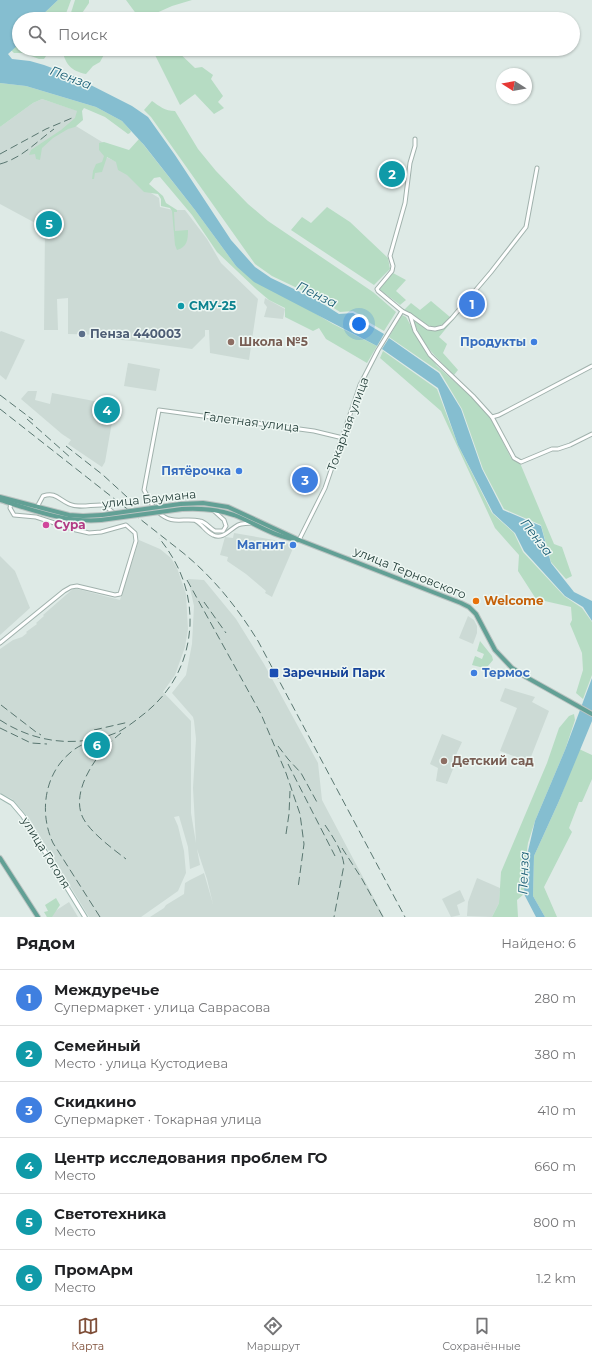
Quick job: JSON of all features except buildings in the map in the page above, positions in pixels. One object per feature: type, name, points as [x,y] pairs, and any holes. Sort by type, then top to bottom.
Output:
[{"type":"main road","name":"улица Баумана","points":[[0,499],[69,515],[83,516],[102,515],[180,504],[203,503],[228,507],[299,540]]},
{"type":"main road","name":"улица Баумана","points":[[0,499],[65,519],[88,521],[182,509],[213,510],[234,515],[286,537],[299,540]]},
{"type":"main road","name":"улица Терновского","points":[[299,540],[445,596],[469,607],[476,614],[495,650],[506,662],[526,677],[592,714]]},
{"type":"main road","name":"улица Гоголя","points":[[0,796],[12,803],[23,816],[85,917]]},
{"type":"main road","points":[[0,858],[38,917]]},
{"type":"street","points":[[416,139],[416,146],[410,163],[405,203],[390,256],[393,266],[392,271],[378,291],[402,311],[428,328],[435,329],[443,327],[452,318],[491,272],[526,227],[537,168]]},
{"type":"street","name":"Токарная улица","points":[[299,540],[325,488],[360,385],[378,350],[402,311]]},
{"type":"street","points":[[410,315],[415,331],[422,344],[430,355],[473,396],[492,417],[514,458],[521,462],[552,450],[558,450],[592,434]]},
{"type":"street","points":[[492,417],[499,415],[592,366]]},
{"type":"street","name":"Галетная улица","points":[[192,520],[176,521],[162,515],[155,509],[144,490],[159,410],[314,431],[342,438]]},
{"type":"street","points":[[0,643],[60,594],[71,587],[82,586],[118,595],[122,591],[135,547],[137,537],[135,533],[104,505],[82,506],[69,504],[55,495],[49,494],[43,496],[37,507]]},
{"type":"street","points":[[11,503],[10,508],[14,515],[36,517],[82,532],[101,532],[126,525]]},
{"type":"street","points":[[192,520],[204,522],[215,531],[223,531],[226,526],[224,520],[213,510]]},
{"type":"street","points":[[192,520],[200,524],[213,536],[219,537],[225,535],[240,524],[251,523]]},
{"type":"shaded area","points":[[42,99],[78,111],[76,118],[71,123],[107,145],[106,157],[117,162],[143,188],[159,198],[160,207],[173,210],[185,210],[207,239],[221,263],[258,299],[249,360],[210,353],[209,330],[205,330],[205,336],[192,349],[109,339],[105,335],[68,334],[68,298],[57,299],[58,330],[44,330],[45,227],[39,226],[0,204],[0,127],[33,103]]},
{"type":"shaded area","points":[[265,298],[285,309],[283,319],[264,317],[267,307],[264,303]]},
{"type":"shaded area","points":[[1,331],[25,340],[6,380],[0,375]]},
{"type":"shaded area","points":[[128,363],[160,369],[156,391],[124,386]]},
{"type":"shaded area","points":[[28,391],[37,391],[35,400],[50,404],[52,393],[115,405],[105,462],[102,467],[68,444],[71,440],[21,399]]},
{"type":"shaded area","points":[[234,533],[280,541],[294,546],[272,597],[265,593],[266,591],[246,574],[227,561],[228,557],[220,555],[225,537],[233,538]]},
{"type":"shaded area","points":[[139,540],[160,549],[171,558],[177,568],[186,594],[188,629],[185,647],[175,675],[163,692],[191,721],[191,813],[196,843],[193,788],[196,739],[194,721],[193,717],[172,693],[186,675],[192,644],[194,606],[188,579],[204,580],[236,619],[264,664],[318,763],[322,800],[384,917],[150,917],[184,894],[185,883],[204,873],[213,904],[207,879],[197,849],[200,865],[190,869],[188,847],[179,816],[174,817],[178,826],[184,851],[186,873],[178,891],[141,917],[89,917],[29,818],[12,799],[0,793],[0,649],[27,633],[26,632],[37,624],[36,623],[44,616],[43,615],[74,588],[120,600]]},
{"type":"shaded area","points":[[0,556],[15,571],[30,608],[0,635]]},
{"type":"shaded area","points":[[468,616],[474,620],[477,626],[477,633],[473,644],[459,638]]},
{"type":"shaded area","points":[[505,688],[535,697],[532,702],[549,711],[529,762],[500,751],[517,708],[500,701]]},
{"type":"shaded area","name":"Детский сад","points":[[442,734],[462,742],[455,757],[457,759],[447,784],[436,781],[438,768],[430,764]]},
{"type":"shaded area","points":[[477,878],[500,888],[499,903],[492,917],[467,916],[468,902]]},
{"type":"shaded area","points":[[460,890],[465,901],[457,905],[460,915],[451,917],[442,899]]},
{"type":"shaded area","points":[[69,902],[78,917],[46,917]]},
{"type":"green space","points":[[58,0],[71,0],[67,12],[45,12]]},
{"type":"green space","points":[[75,0],[89,0],[89,3],[83,12],[71,12]]},
{"type":"green space","points":[[126,0],[192,0],[159,12],[135,12]]},
{"type":"green space","points":[[31,56],[46,56],[44,59]]},
{"type":"green space","points":[[64,56],[103,56],[100,62],[93,66],[86,74],[73,69]]},
{"type":"green space","points":[[156,56],[182,56],[195,68],[202,67],[213,75],[211,79],[223,96],[218,102],[224,108],[214,114],[195,94],[180,105]]},
{"type":"green space","points":[[0,83],[26,86],[96,107],[122,121],[131,131],[128,134],[105,117],[84,108],[82,111],[83,120],[75,127],[68,129],[53,138],[42,148],[40,160],[36,159],[35,154],[29,155],[31,150],[61,130],[75,118],[77,111],[42,99],[33,103],[0,127]]},
{"type":"green space","points":[[152,101],[165,109],[175,111],[198,149],[216,171],[248,204],[268,221],[373,292],[396,312],[384,331],[370,323],[363,316],[353,311],[340,312],[318,298],[272,276],[255,264],[151,117],[144,110]]},
{"type":"green space","points":[[139,139],[195,210],[236,266],[333,324],[377,346],[367,363],[326,339],[319,328],[313,331],[285,317],[285,308],[269,300],[217,252],[192,215],[160,177],[154,178],[149,184],[163,196],[166,203],[177,210],[177,212],[174,212],[175,231],[188,230],[188,237],[185,245],[177,250],[175,245],[172,211],[170,208],[161,206],[161,199],[158,194],[144,192],[127,175],[118,170],[116,162],[107,157],[102,172],[95,173],[94,179],[92,179],[96,164],[102,162],[104,156],[99,150],[99,143],[104,142],[129,150]]},
{"type":"green space","points":[[327,207],[350,222],[388,258],[390,269],[374,285],[291,230],[302,217],[311,223]]},
{"type":"green space","points":[[393,273],[406,280],[396,291],[406,300],[400,305],[379,289]]},
{"type":"green space","points":[[431,301],[450,317],[444,323],[436,327],[429,325],[404,310],[411,303],[420,310]]},
{"type":"green space","points":[[402,315],[406,317],[421,344],[437,366],[475,400],[493,422],[511,458],[520,463],[554,544],[562,547],[572,576],[566,579],[551,562],[541,525],[504,509],[483,469],[462,409],[440,372],[389,337]]},
{"type":"green space","points":[[413,319],[424,327],[433,330],[437,330],[447,325],[453,320],[439,337],[447,344],[443,353],[458,370],[454,375],[435,356],[425,343]]},
{"type":"green space","points":[[383,351],[437,389],[458,445],[492,513],[514,533],[523,552],[564,596],[582,608],[592,622],[592,675],[583,699],[576,693],[583,670],[582,653],[570,624],[572,620],[571,607],[536,599],[518,571],[519,555],[495,528],[441,411],[380,358]]},
{"type":"green space","points":[[480,641],[492,656],[493,660],[484,668],[472,665],[475,656],[482,659],[484,654],[477,651]]},
{"type":"green space","points":[[574,714],[575,720],[565,750],[535,821],[528,843],[525,864],[524,894],[517,900],[518,917],[492,917],[499,903],[501,872],[547,763],[559,728],[569,716]]},
{"type":"green space","points":[[579,749],[592,755],[592,779],[582,802],[579,802],[569,828],[572,832],[544,887],[557,917],[545,917],[533,896],[534,856],[559,801]]},
{"type":"green space","points":[[56,898],[60,905],[52,917],[47,917],[44,912],[48,911],[45,905]]},
{"type":"water","name":"Пенза","points":[[0,0],[58,0],[45,12],[12,12],[12,50],[8,54],[12,59],[30,61],[71,75],[132,106],[148,117],[231,240],[255,267],[271,278],[317,300],[339,314],[353,313],[363,319],[369,325],[384,334],[377,346],[254,282],[236,266],[195,210],[144,145],[122,121],[96,107],[26,86],[0,83]]},
{"type":"water","name":"Пенза","points":[[389,338],[439,373],[461,409],[482,469],[503,510],[541,526],[551,563],[574,592],[592,601],[592,621],[583,607],[565,596],[524,551],[515,533],[493,513],[458,445],[438,388],[382,349]]},
{"type":"water","points":[[592,678],[592,721],[559,801],[534,856],[533,896],[545,917],[536,917],[524,894],[525,864],[535,821],[565,750]]},
{"type":"railway","points":[[0,154],[46,129],[72,118]]},
{"type":"railway","points":[[0,164],[22,154],[54,129]]},
{"type":"railway","points":[[0,395],[33,420]]},
{"type":"railway","points":[[0,409],[182,552],[214,582],[233,604],[258,641],[405,917]]},
{"type":"railway","points":[[27,419],[71,458]]},
{"type":"railway","points":[[66,446],[103,475],[127,497]]},
{"type":"railway","points":[[100,917],[53,843],[46,819],[45,807],[47,794],[55,771],[71,752],[88,742],[114,734],[138,719],[161,698],[176,677],[186,652],[189,639],[189,601],[183,579],[178,568],[159,538]]},
{"type":"railway","points":[[187,580],[261,714],[286,773],[300,814],[304,844],[298,888]]},
{"type":"railway","points":[[204,602],[226,633]]},
{"type":"railway","points":[[1,705],[41,735]]},
{"type":"railway","points":[[0,720],[20,731],[42,738],[65,741],[89,740]]},
{"type":"railway","points":[[94,730],[129,722]]},
{"type":"railway","points":[[0,728],[31,743],[47,744]]},
{"type":"railway","points":[[121,733],[104,749],[89,771],[83,783],[80,795],[80,807],[83,818],[91,829],[126,859]]},
{"type":"railway","points":[[278,746],[301,773],[318,804]]},
{"type":"railway","points":[[288,764],[335,856]]},
{"type":"railway","points":[[286,834],[290,791]]},
{"type":"railway","points":[[325,825],[339,849],[344,865],[334,917]]},
{"type":"railway","points":[[342,848],[362,879],[383,917]]},
{"type":"place","name":"Семейный","points":[[392,174]]},
{"type":"place","name":"Светотехника","points":[[49,224]]},
{"type":"place","name":"Междуречье","points":[[472,304]]},
{"type":"place","name":"СМУ-25","points":[[181,306]]},
{"type":"place","name":"Пенза 440003","points":[[82,334]]},
{"type":"place","name":"Школа №5","points":[[231,342]]},
{"type":"place","name":"Продукты","points":[[534,342]]},
{"type":"place","name":"Центр исследования проблем ГО","points":[[107,410]]},
{"type":"place","name":"Пятёрочка","points":[[239,471]]},
{"type":"place","name":"Скидкино","points":[[305,480]]},
{"type":"place","name":"Сура","points":[[46,525]]},
{"type":"place","name":"Магнит","points":[[293,545]]},
{"type":"place","name":"Welcome","points":[[476,601]]},
{"type":"place","name":"Заречный Парк","points":[[274,673]]},
{"type":"place","name":"Термос","points":[[474,673]]},
{"type":"place","name":"ПромАрм","points":[[97,745]]},
{"type":"place","name":"Детский сад","points":[[444,761]]}]
